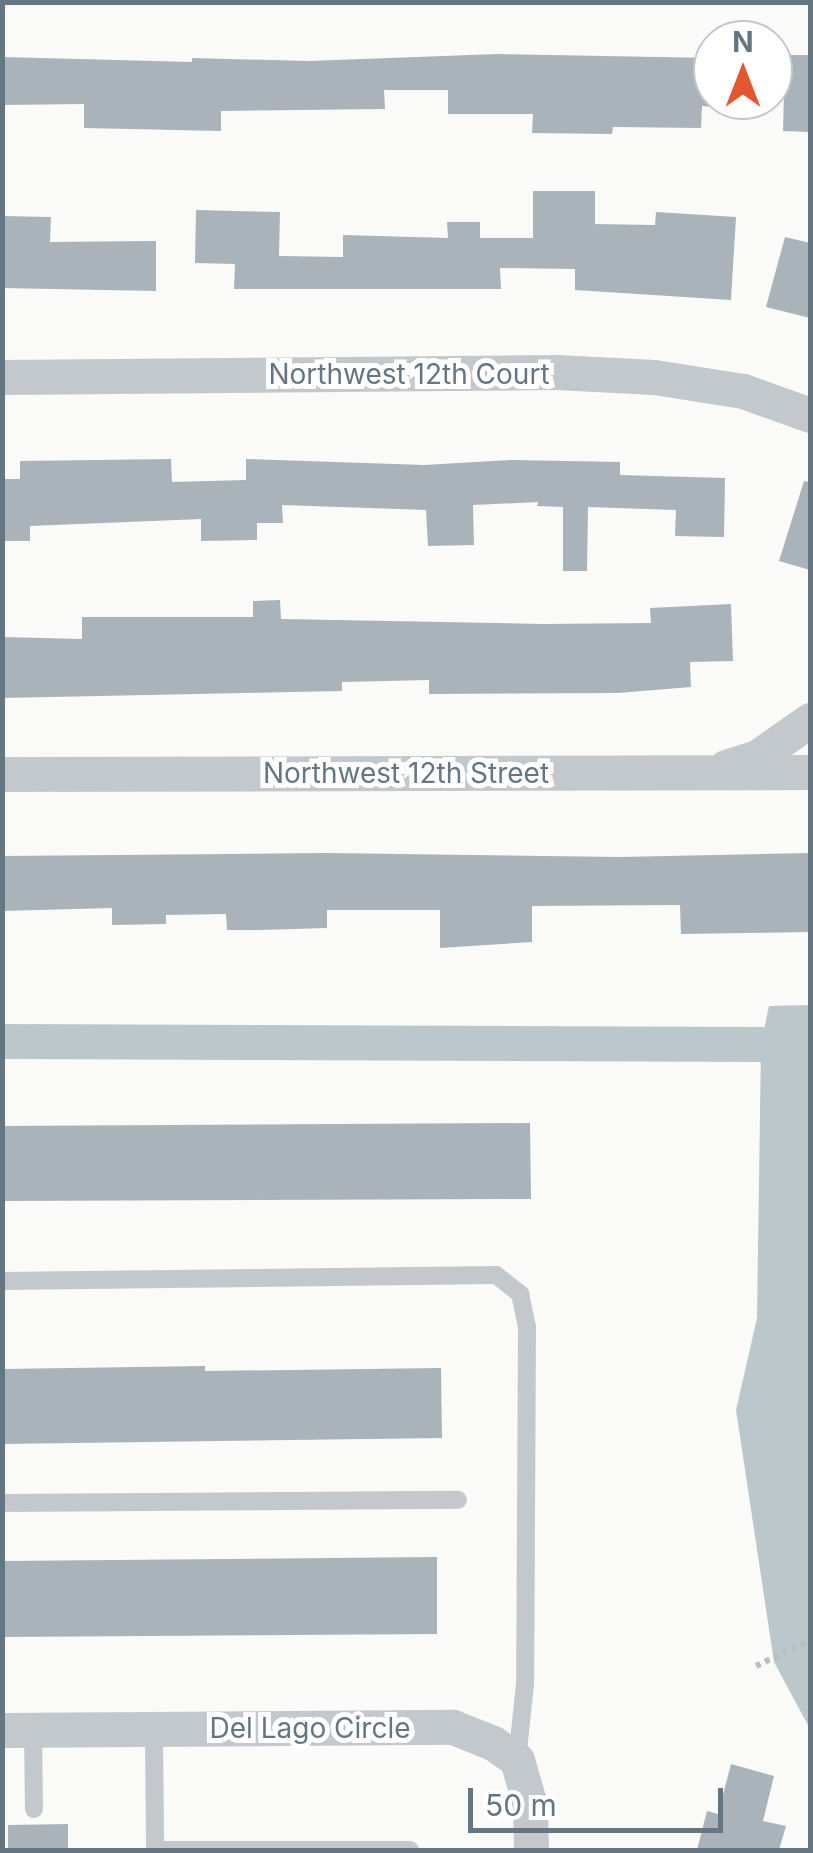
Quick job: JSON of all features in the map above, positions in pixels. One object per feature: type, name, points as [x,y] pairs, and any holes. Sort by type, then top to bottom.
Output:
[{"type":"street","name":"Northwest 12th Court","points":[[2,377],[556,372],[654,378],[743,391],[810,416]]},
{"type":"street","points":[[711,772],[757,757],[810,720]]},
{"type":"street","name":"Northwest 12th Street","points":[[2,774],[810,772]]},
{"type":"street","name":"Del Lago Circle","points":[[18,1730],[453,1728],[492,1743],[517,1760]]},
{"type":"street","points":[[517,1760],[530,1805],[531,1850]]},
{"type":"lane","points":[[2,1280],[496,1275],[520,1294],[527,1327],[526,1646],[517,1760]]},
{"type":"lane","points":[[2,1503],[458,1500]]},
{"type":"lane","points":[[18,1730],[34,1809]]},
{"type":"lane","points":[[154,1730],[154,1850],[410,1850]]},
{"type":"path","points":[[756,1666],[810,1640]]},
{"type":"shaded area","points":[[810,1005],[810,1729],[774,1662],[736,1410],[757,1318],[761,1044],[769,1006]]},
{"type":"building","points":[[497,54],[693,58],[693,120],[701,120],[701,128],[613,127],[612,134],[532,133],[533,114],[448,114],[448,90],[384,90],[385,109],[221,111],[221,131],[84,128],[84,104],[2,105],[2,57],[309,61]]},
{"type":"building","points":[[793,55],[810,55],[810,132],[783,131],[783,120],[793,120]]},
{"type":"building","points":[[533,191],[595,191],[595,224],[655,225],[656,212],[736,217],[731,300],[575,290],[575,269],[500,268],[501,289],[234,289],[235,264],[195,263],[196,210],[280,212],[279,256],[343,257],[343,235],[448,238],[447,222],[480,222],[480,238],[533,238]]},
{"type":"building","points":[[2,216],[51,217],[50,242],[156,241],[156,291],[2,288]]},
{"type":"building","points":[[785,237],[810,243],[810,318],[766,307]]},
{"type":"building","points":[[171,459],[172,482],[246,480],[246,459],[424,465],[512,460],[620,462],[620,475],[725,478],[724,537],[675,536],[676,510],[588,507],[587,571],[563,571],[563,507],[537,506],[538,502],[473,505],[474,545],[428,546],[426,510],[282,505],[283,523],[257,523],[257,540],[201,541],[201,519],[30,526],[30,541],[2,541],[2,479],[20,479],[20,461]]},
{"type":"building","points":[[804,481],[810,482],[810,570],[779,561]]},
{"type":"building","points":[[280,600],[281,619],[543,624],[651,623],[650,608],[731,604],[733,661],[690,662],[691,687],[618,693],[429,694],[429,680],[342,682],[342,691],[2,698],[2,637],[82,639],[82,617],[253,617],[253,601]]},
{"type":"building","points":[[326,853],[619,857],[810,853],[810,932],[681,934],[680,905],[532,906],[532,942],[440,948],[440,910],[327,910],[327,928],[261,930],[227,930],[226,914],[166,915],[166,924],[112,925],[112,908],[2,911],[2,856]]},
{"type":"building","points":[[530,1123],[531,1199],[2,1201],[2,1126]]},
{"type":"building","points":[[205,1366],[205,1371],[441,1368],[442,1438],[2,1444],[2,1369]]},
{"type":"building","points":[[437,1557],[437,1634],[2,1637],[2,1561]]},
{"type":"building","points":[[731,1764],[774,1776],[763,1821],[786,1826],[779,1850],[697,1850],[707,1811],[718,1814]]},
{"type":"building","points":[[68,1824],[68,1850],[8,1850],[8,1825]]},
{"type":"waterway","points":[[2,1041],[761,1044]]}]
